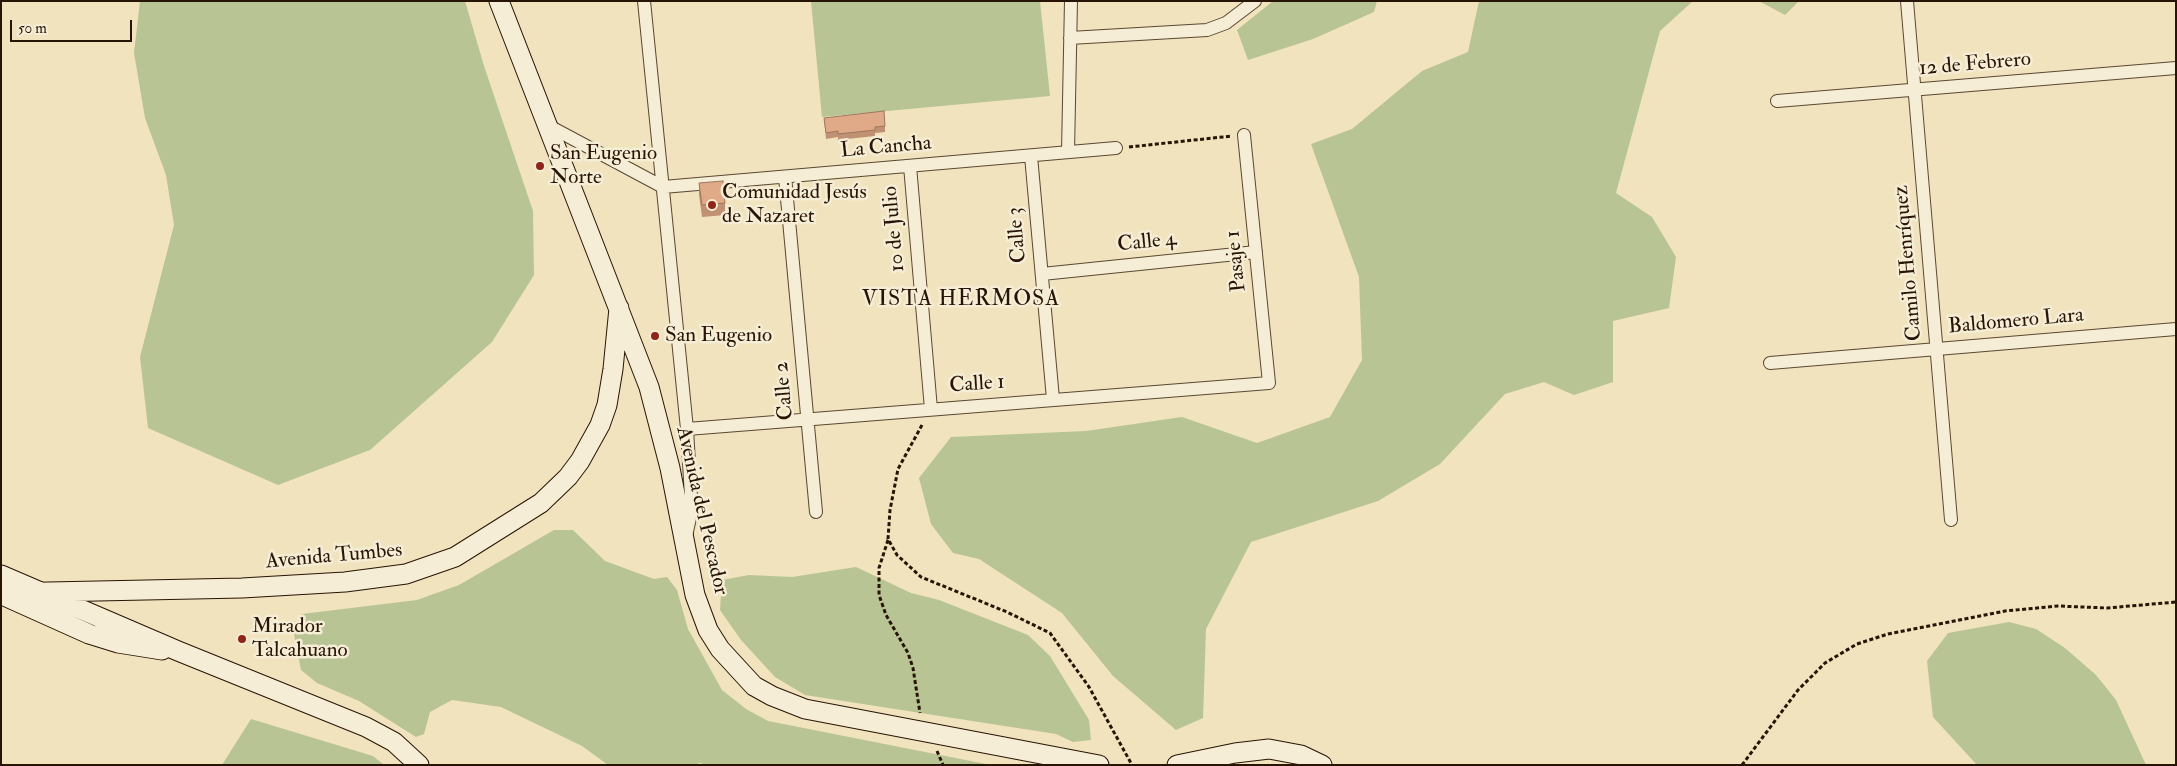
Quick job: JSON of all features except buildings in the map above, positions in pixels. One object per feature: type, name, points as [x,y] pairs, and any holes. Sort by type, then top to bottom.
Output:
[{"type":"main road","name":"Avenida del Pescador","points":[[499,1],[619,305],[649,387],[670,468],[695,595],[708,630],[733,665],[754,686],[772,696],[805,709],[1099,765]]},
{"type":"main road","name":"Avenida Tumbes","points":[[1,594],[242,588],[345,582],[406,574],[455,557],[542,502],[568,477],[580,461],[600,425],[607,405],[613,369],[619,305]]},
{"type":"main road","name":"Avenida Tumbes","points":[[1,575],[178,651],[380,734],[394,742],[419,765]]},
{"type":"main road","name":"Avenida Tumbes","points":[[1,594],[102,639],[134,646],[178,651]]},
{"type":"main road","points":[[1177,765],[1243,751],[1269,749],[1301,755],[1322,765]]},
{"type":"street","points":[[644,1],[687,428],[691,497],[690,518],[684,545]]},
{"type":"street","points":[[1068,152],[1071,1]]},
{"type":"street","points":[[1070,38],[1207,30],[1226,23],[1255,1]]},
{"type":"street","name":"Camilo Henríquez","points":[[1907,1],[1951,520]]},
{"type":"street","name":"12 de Febrero","points":[[1777,101],[2176,68]]},
{"type":"street","points":[[547,124],[663,187]]},
{"type":"street","name":"Pasaje 1","points":[[1244,135],[1269,383]]},
{"type":"street","name":"La Cancha","points":[[663,187],[1116,148]]},
{"type":"street","name":"Calle 3","points":[[1031,156],[1053,399]]},
{"type":"street","name":"10 de Julio","points":[[910,166],[931,409]]},
{"type":"street","name":"Calle 2","points":[[785,177],[816,512]]},
{"type":"street","name":"Calle 4","points":[[1042,274],[1256,252]]},
{"type":"street","name":"Baldomero Lara","points":[[1770,363],[2176,329]]},
{"type":"street","name":"Calle 1","points":[[687,428],[1269,383]]},
{"type":"path","points":[[1116,148],[1244,135]]},
{"type":"path","points":[[931,409],[898,470],[890,510],[888,539],[879,568],[879,595],[886,615],[910,660],[915,678],[918,705],[926,732],[943,765]]},
{"type":"path","points":[[888,539],[897,555],[921,577],[1024,620],[1050,633],[1089,687],[1132,765]]},
{"type":"path","points":[[1742,765],[1798,690],[1825,663],[1857,644],[1888,634],[2005,611],[2058,606],[2106,608],[2176,602]]},
{"type":"green space","points":[[140,1],[465,1],[484,66],[533,211],[534,275],[492,342],[370,450],[278,485],[148,428],[140,357],[174,225],[166,175],[145,118],[134,53]]},
{"type":"green space","points":[[811,1],[1040,1],[1050,96],[822,117]]},
{"type":"green space","points":[[1273,1],[1377,1],[1374,12],[1313,39],[1248,60],[1237,30]]},
{"type":"green space","points":[[1479,1],[1693,1],[1660,31],[1616,193],[1652,217],[1676,257],[1669,308],[1613,321],[1613,382],[1574,395],[1544,382],[1505,394],[1440,464],[1378,501],[1251,542],[1206,629],[1203,718],[1176,730],[1113,676],[1062,613],[979,559],[953,553],[931,524],[919,478],[951,437],[1086,431],[1182,417],[1257,443],[1330,417],[1362,360],[1359,277],[1311,144],[1352,129],[1422,71],[1468,52]]},
{"type":"green space","points":[[1759,1],[1799,1],[1785,15]]},
{"type":"green space","points":[[554,530],[573,530],[605,561],[654,579],[667,577],[677,590],[688,629],[722,690],[746,709],[768,721],[991,765],[706,765],[700,763],[693,765],[608,765],[582,746],[501,707],[452,700],[430,712],[424,734],[416,737],[359,701],[317,683],[301,670],[293,629],[302,614],[417,600],[459,585]]},
{"type":"green space","points":[[856,567],[911,593],[939,600],[1028,635],[1050,656],[1089,720],[1091,740],[1073,742],[1056,734],[805,695],[775,677],[741,640],[720,610],[722,580],[749,575],[792,577]]},
{"type":"green space","points":[[2009,622],[2036,629],[2065,648],[2096,675],[2116,700],[2146,765],[1977,765],[1933,717],[1927,661],[1948,633]]},
{"type":"green space","points":[[251,719],[373,756],[384,765],[222,765]]},
{"type":"place","name":"San Eugenio Norte","points":[[540,166]]},
{"type":"place","name":"Comunidad Jesús de Nazaret","points":[[712,205]]},
{"type":"place","name":"San Eugenio","points":[[655,336]]},
{"type":"place","name":"Mirador Talcahuano","points":[[242,639]]},
{"type":"district","name":"VISTA HERMOSA","points":[[961,300]]}]
